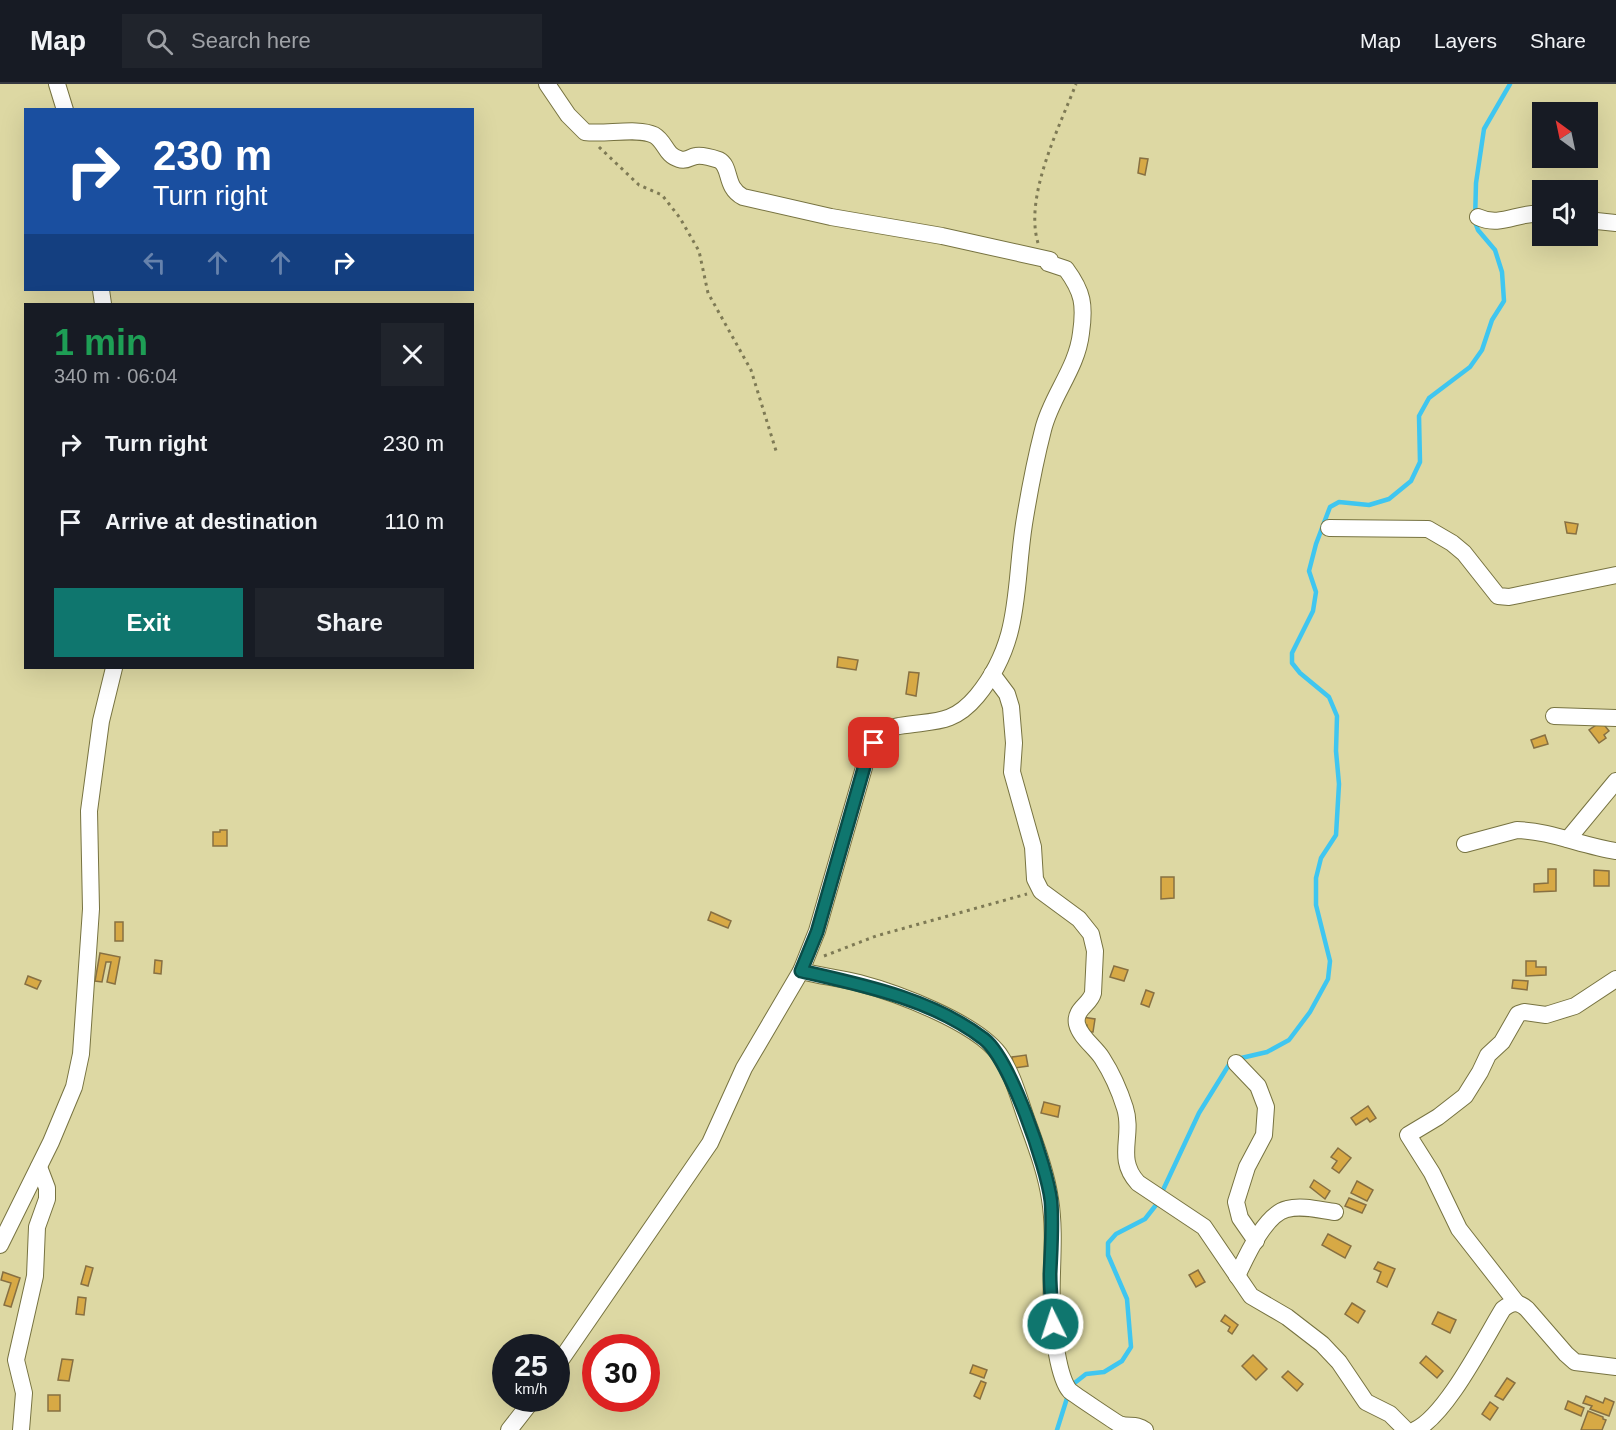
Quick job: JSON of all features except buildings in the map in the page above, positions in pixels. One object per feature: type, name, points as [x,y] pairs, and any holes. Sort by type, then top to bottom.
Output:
[{"type":"street","points":[[57,84],[64,108]]},
{"type":"street","points":[[547,84],[568,115],[585,132],[650,134],[661,140],[668,154],[678,159],[685,160],[698,155],[718,160],[725,167],[732,189],[743,197],[831,217],[952,238],[1050,260],[1048,263],[1066,269],[1083,300],[1081,336],[1071,368],[1051,404],[1043,429],[1024,524],[1013,625],[993,674],[977,696],[955,717],[943,722],[891,728],[883,731],[874,743],[862,773],[817,932],[802,968],[744,1068],[710,1143],[570,1347]]},
{"type":"street","points":[[1478,217],[1494,222],[1532,213]]},
{"type":"street","points":[[1598,221],[1616,223]]},
{"type":"street","points":[[1329,528],[1428,529],[1464,553],[1498,596],[1509,597],[1616,575]]},
{"type":"street","points":[[0,1245],[39,1167],[74,1087],[81,1054],[91,909],[89,811],[101,721],[114,669]]},
{"type":"street","points":[[993,674],[1004,689],[1011,707],[1014,743],[1012,772],[1034,847],[1035,879],[1041,891],[1079,919],[1093,940],[1095,973],[1093,993],[1092,998],[1077,1014],[1077,1023],[1102,1057],[1126,1110],[1126,1165],[1130,1174],[1138,1183],[1204,1227],[1251,1296],[1287,1317],[1330,1351],[1366,1402],[1390,1414],[1406,1430]]},
{"type":"street","points":[[1554,716],[1616,718]]},
{"type":"street","points":[[1568,839],[1616,781]]},
{"type":"street","points":[[1465,844],[1517,830],[1537,832],[1616,851]]},
{"type":"street","points":[[802,968],[859,983],[951,1019],[985,1039],[999,1055],[1010,1074],[1045,1174],[1050,1200],[1050,1293],[1063,1378],[1070,1391],[1122,1427],[1133,1424],[1145,1430]]},
{"type":"street","points":[[1616,979],[1575,1006],[1546,1015],[1524,1012],[1518,1014],[1502,1042],[1488,1055],[1465,1096],[1438,1117],[1408,1135],[1432,1173],[1459,1229],[1516,1302],[1538,1319],[1575,1362],[1616,1367]]},
{"type":"street","points":[[1236,1063],[1258,1086],[1266,1107],[1264,1135],[1247,1167],[1236,1202],[1240,1218],[1256,1241]]},
{"type":"street","points":[[21,1430],[24,1393],[16,1360],[35,1276],[37,1227],[47,1199],[47,1188],[39,1167]]},
{"type":"street","points":[[1237,1276],[1256,1241],[1272,1218],[1287,1209],[1299,1207],[1335,1212]]},
{"type":"street","points":[[1415,1430],[1436,1414],[1455,1388],[1503,1309],[1516,1302]]},
{"type":"street","points":[[509,1430],[523,1412]]},
{"type":"path","points":[[1048,263],[1037,241],[1035,225],[1041,176],[1076,84]]},
{"type":"path","points":[[585,132],[625,174],[639,185],[662,195],[680,218],[699,251],[708,293],[751,370],[777,454]]},
{"type":"path","points":[[802,968],[876,936],[1041,891]]},
{"type":"waterway","points":[[1237,1059],[1267,1052],[1289,1040],[1310,1012],[1328,979],[1330,961],[1316,905],[1316,878],[1321,858],[1336,835],[1339,784],[1336,751],[1337,716],[1329,697],[1300,673],[1292,663],[1292,653],[1313,611],[1316,592],[1309,571],[1330,507],[1339,502],[1369,505],[1389,499],[1411,481],[1420,462],[1419,416],[1429,398],[1470,367],[1482,350],[1492,320],[1504,301],[1502,272],[1495,250],[1478,230],[1475,222],[1476,183],[1484,129],[1510,84]]},
{"type":"waterway","points":[[1072,1385],[1086,1374],[1104,1372],[1122,1361],[1131,1347],[1127,1299],[1108,1255],[1108,1243],[1116,1234],[1145,1219],[1156,1205],[1199,1113],[1230,1063]]},
{"type":"waterway","points":[[1057,1430],[1068,1395]]},
{"type":"route","points":[[874,743],[865,764],[817,932],[801,971],[859,983],[911,1002],[951,1019],[985,1039],[999,1055],[1010,1074],[1045,1174],[1052,1220],[1050,1293],[1053,1324]]}]
